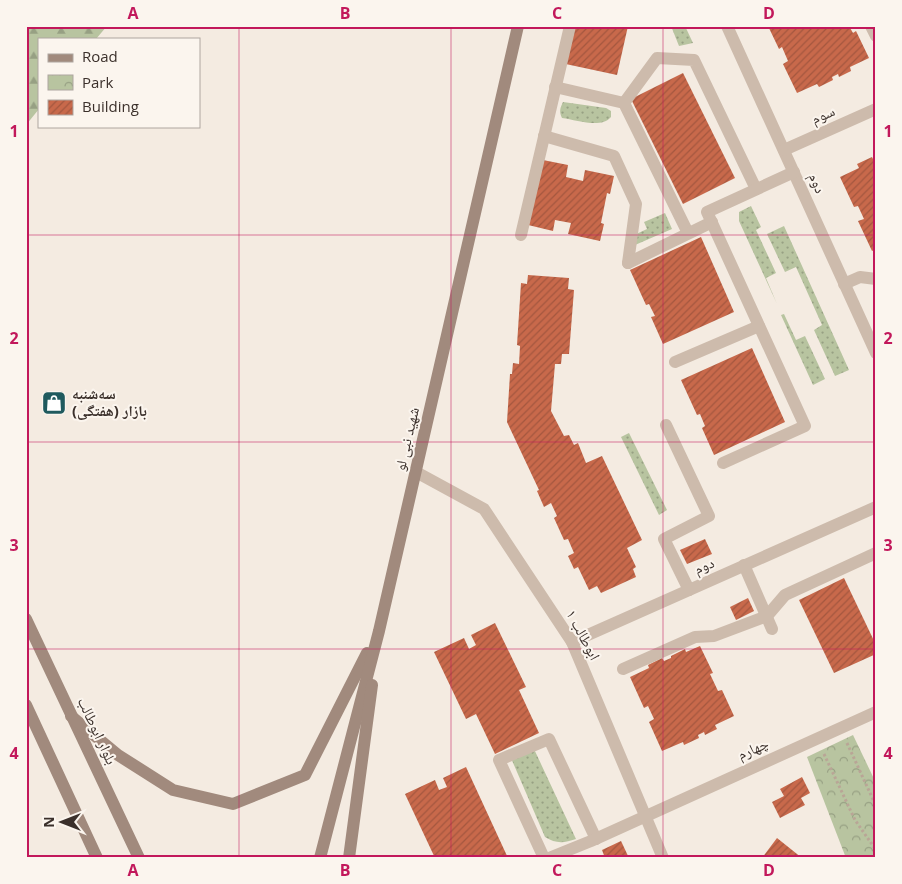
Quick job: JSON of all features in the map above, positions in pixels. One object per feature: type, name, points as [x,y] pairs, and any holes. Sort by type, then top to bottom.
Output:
[{"type":"main road","name":"شهید نبی لو","points":[[320,858],[379,630],[518,26]]},
{"type":"main road","name":"بلوار ابوطالب","points":[[26,619],[139,858]]},
{"type":"main road","points":[[71,716],[118,755],[173,790],[233,804],[305,775],[379,630]]},
{"type":"main road","points":[[349,858],[379,630]]},
{"type":"main road","points":[[26,705],[97,858]]},
{"type":"street","points":[[521,235],[570,26]]},
{"type":"street","name":"دوم","points":[[727,26],[876,352]]},
{"type":"street","points":[[871,26],[876,36]]},
{"type":"street","points":[[624,103],[657,58],[694,60],[756,189]]},
{"type":"street","points":[[555,87],[624,103]]},
{"type":"street","points":[[624,103],[688,233]]},
{"type":"street","name":"سوم","points":[[784,150],[876,109]]},
{"type":"street","points":[[544,136],[614,156],[636,204],[628,263],[712,222]]},
{"type":"street","points":[[723,463],[805,426],[707,212],[794,172]]},
{"type":"street","points":[[844,284],[860,277],[876,279]]},
{"type":"street","points":[[675,362],[759,326]]},
{"type":"street","points":[[666,425],[709,516],[664,538],[689,590]]},
{"type":"street","name":"ابوطالب ۱","points":[[416,472],[484,509],[572,642],[663,858]]},
{"type":"street","name":"دوم","points":[[572,642],[876,507]]},
{"type":"street","points":[[623,669],[695,637],[714,636],[767,616],[785,595],[876,553]]},
{"type":"street","points":[[744,566],[772,629]]},
{"type":"street","name":"چهارم","points":[[549,858],[596,839],[876,712]]},
{"type":"street","points":[[544,858],[499,760],[549,739],[596,839]]},
{"type":"path","points":[[840,728],[876,806]]},
{"type":"path","points":[[818,738],[855,820],[876,850]]},
{"type":"green space","points":[[26,26],[107,26],[97,38],[38,38],[38,110],[26,125]]},
{"type":"green space","points":[[671,26],[685,26],[693,43],[679,46]]},
{"type":"green space","points":[[563,102],[606,108],[611,111],[611,117],[607,121],[595,123],[562,118],[560,110]]},
{"type":"green space","points":[[751,206],[761,227],[756,230],[776,273],[766,278],[777,304],[739,221],[739,212]]},
{"type":"green space","points":[[665,213],[672,229],[635,245],[632,236],[647,229],[644,222]]},
{"type":"green space","points":[[784,226],[849,370],[835,376],[814,330],[822,325],[796,267],[785,272],[767,234]]},
{"type":"green space","points":[[784,314],[796,340],[805,336],[825,379],[813,385],[781,315]]},
{"type":"green space","points":[[629,433],[667,510],[659,515],[621,437]]},
{"type":"green space","points":[[853,735],[876,783],[876,858],[846,858],[807,757]]},
{"type":"green space","points":[[534,749],[576,839],[560,842],[545,837],[511,758]]},
{"type":"building","points":[[569,26],[628,26],[617,75],[561,63]]},
{"type":"building","points":[[768,26],[849,26],[853,33],[856,31],[869,58],[850,67],[851,71],[839,77],[838,74],[832,77],[833,80],[819,87],[817,84],[797,93],[783,64],[788,61],[782,47],[779,49]]},
{"type":"building","points":[[683,73],[735,178],[683,204],[631,99]]},
{"type":"building","points":[[872,157],[874,161],[876,160],[876,249],[872,251],[858,221],[864,219],[858,206],[854,207],[840,177],[859,168],[857,164]]},
{"type":"building","points":[[538,159],[568,165],[566,177],[583,181],[585,170],[614,176],[610,194],[607,193],[601,223],[604,224],[600,241],[568,234],[571,223],[555,220],[553,231],[524,224]]},
{"type":"building","points":[[701,237],[734,312],[663,344],[651,317],[655,316],[649,304],[646,305],[630,270]]},
{"type":"building","points":[[528,275],[569,278],[568,289],[574,290],[569,354],[562,354],[561,364],[555,364],[551,411],[564,436],[569,435],[574,445],[578,443],[586,463],[602,456],[642,540],[627,548],[636,567],[633,569],[636,577],[601,593],[597,586],[589,590],[578,567],[574,569],[568,556],[574,553],[568,539],[564,540],[554,518],[557,516],[551,503],[544,507],[537,491],[539,490],[507,422],[510,374],[512,374],[513,363],[519,364],[520,346],[517,345],[521,283],[527,284]]},
{"type":"building","points":[[752,348],[785,422],[714,455],[702,428],[705,426],[700,414],[697,415],[681,380]]},
{"type":"building","points":[[705,539],[712,554],[687,564],[680,550]]},
{"type":"building","points":[[844,578],[876,645],[876,654],[834,673],[799,600]]},
{"type":"building","points":[[748,598],[754,611],[736,620],[730,607]]},
{"type":"building","points":[[495,623],[526,687],[519,690],[539,733],[495,754],[476,714],[466,719],[434,652],[464,638],[469,649],[476,645],[471,635]]},
{"type":"building","points":[[700,646],[713,673],[710,674],[718,691],[722,690],[734,716],[715,725],[717,729],[705,735],[704,732],[698,735],[699,738],[684,745],[683,742],[662,751],[649,722],[654,719],[648,706],[644,708],[630,677],[649,668],[648,665],[662,658],[664,661],[685,649],[686,652]]},
{"type":"building","points":[[466,767],[508,858],[435,858],[405,794],[435,780],[439,790],[447,787],[443,778]]},
{"type":"building","points":[[802,777],[810,793],[801,798],[805,805],[780,818],[772,802],[784,796],[780,789]]},
{"type":"building","points":[[777,838],[802,858],[762,858]]},
{"type":"building","points":[[621,841],[629,858],[605,858],[602,850]]},
{"type":"place","name":"سه‌شنبه بازار (هفتگی)","points":[[54,403]]}]
